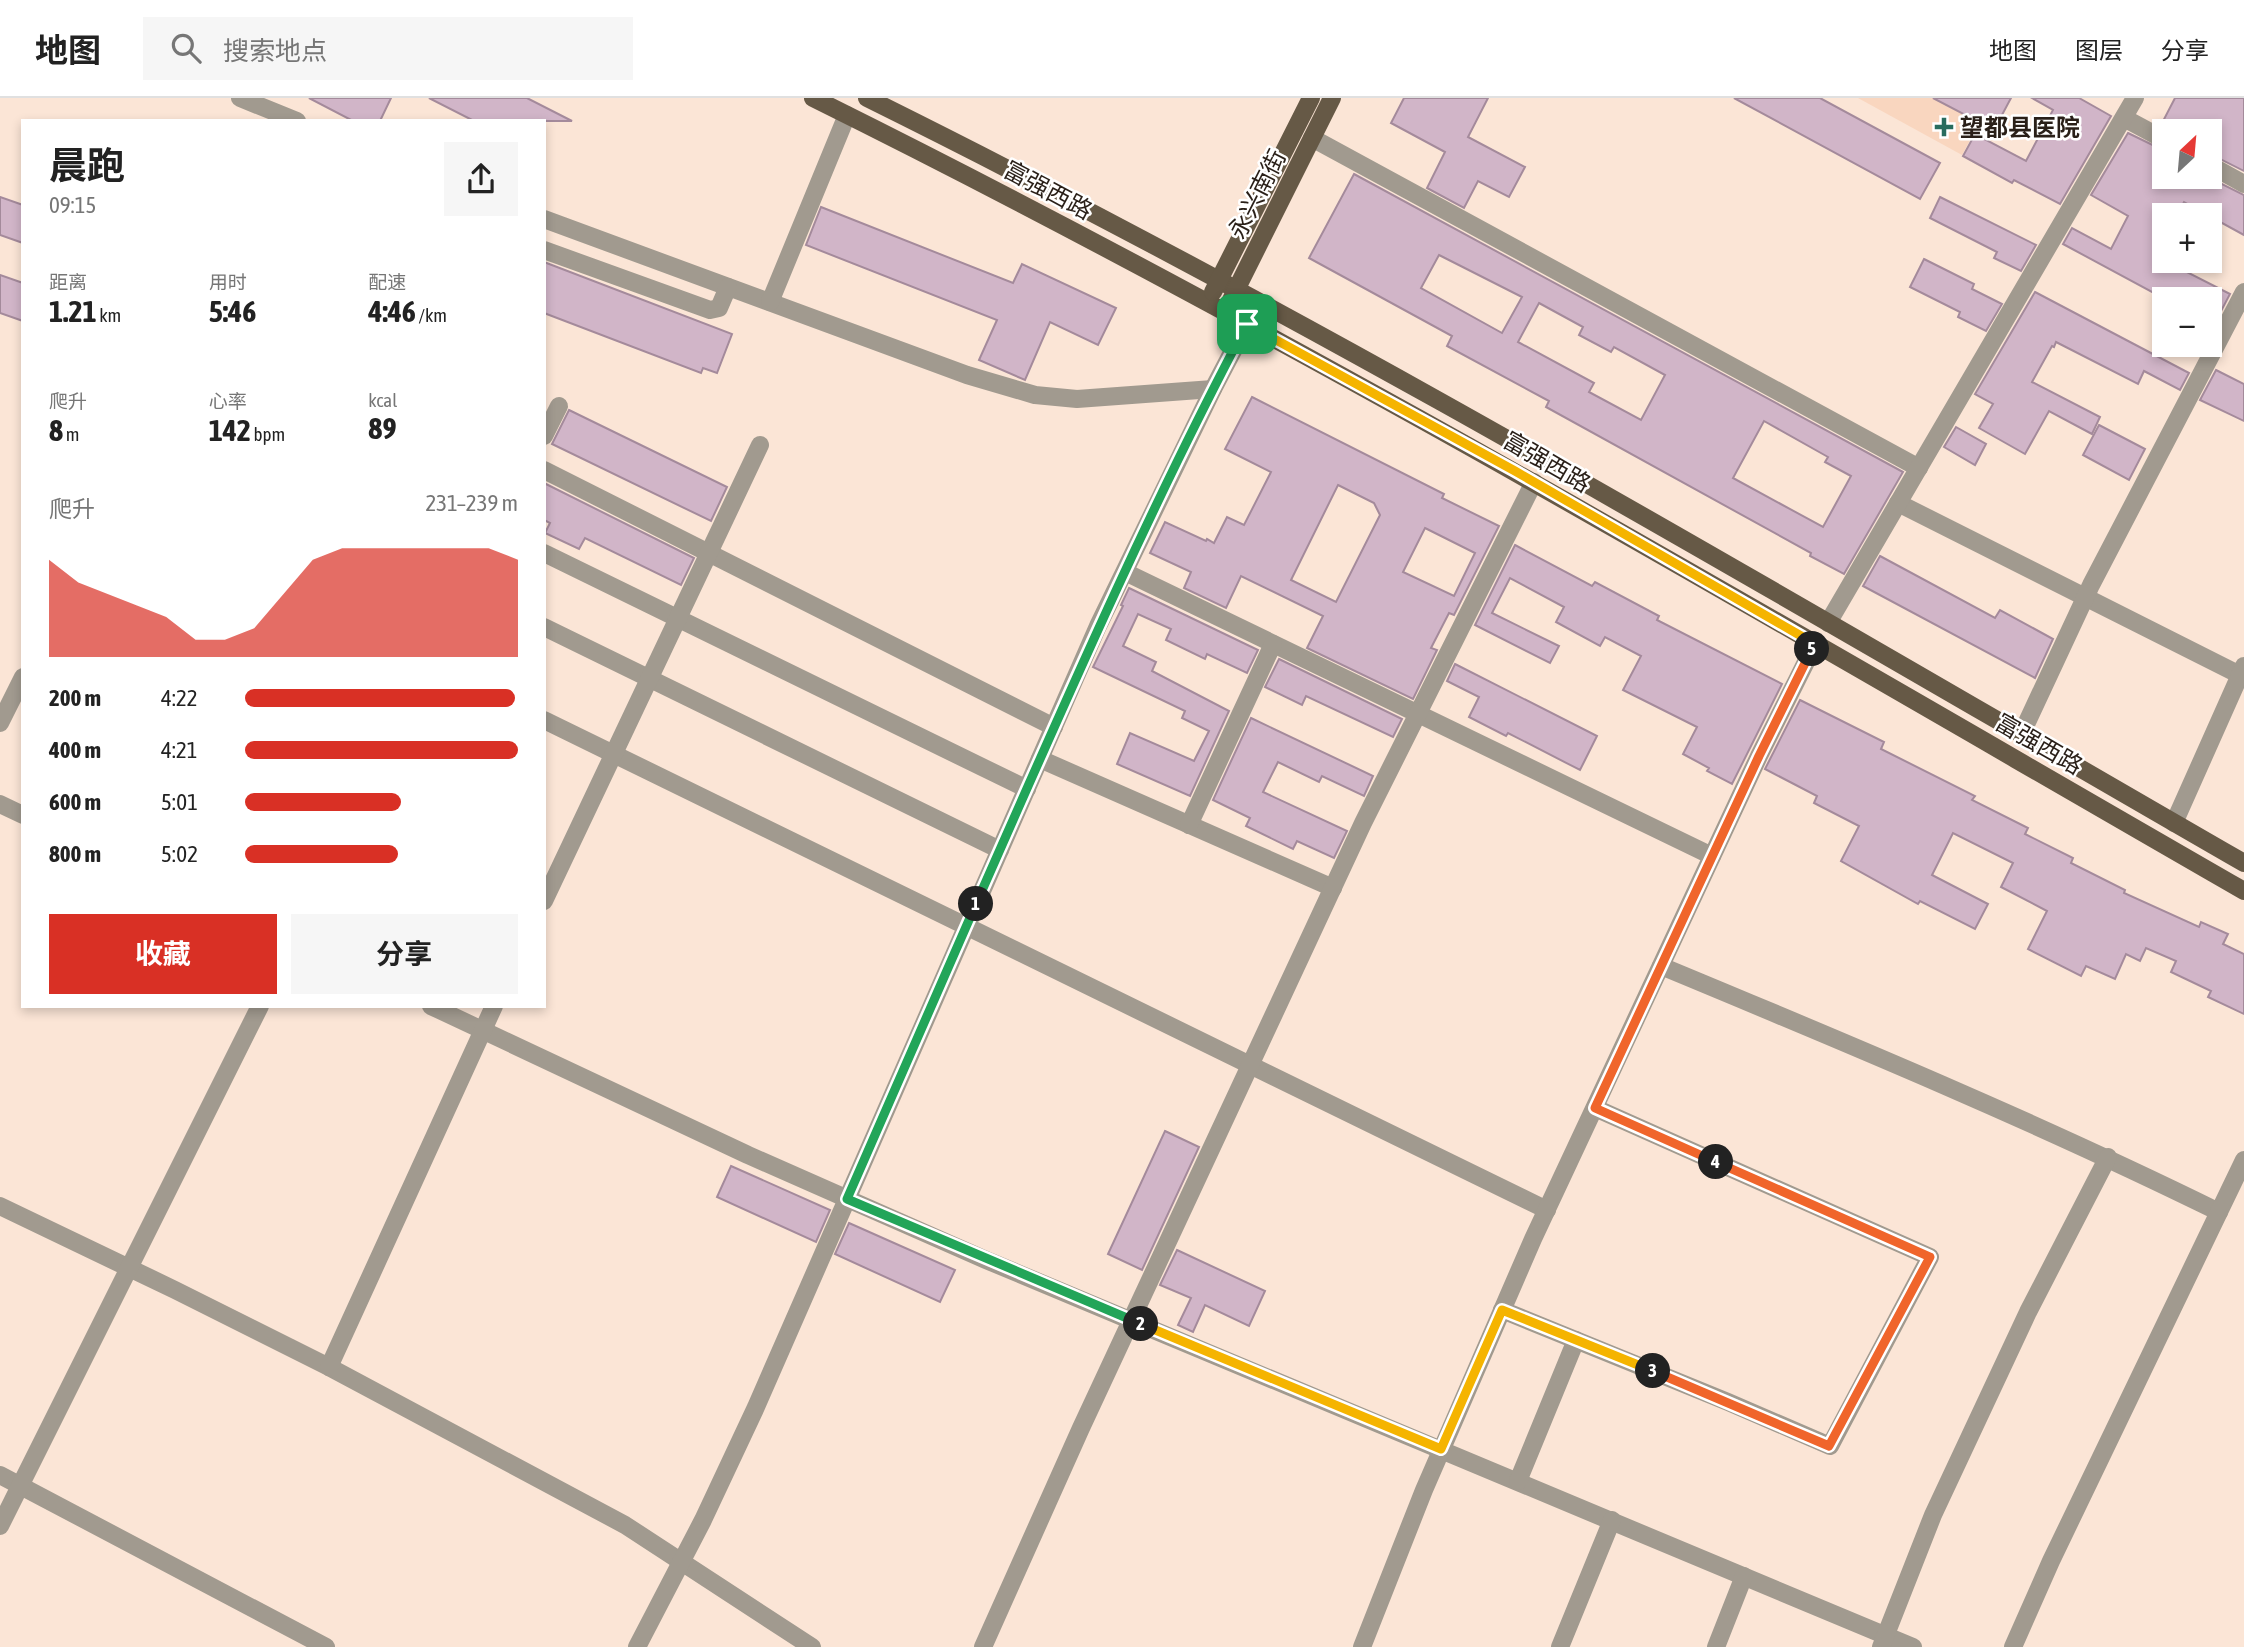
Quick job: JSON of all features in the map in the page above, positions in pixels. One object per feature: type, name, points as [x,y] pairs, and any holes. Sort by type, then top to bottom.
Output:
[{"type":"main road","name":"富强西路","points":[[813,98],[1225,312],[1534,482],[2244,891]]},
{"type":"main road","name":"富强西路","points":[[869,98],[1423,392],[2244,863]]},
{"type":"main road","name":"永兴南街","points":[[1208,303],[1311,98]]},
{"type":"main road","name":"永兴南街","points":[[1225,312],[1332,98]]},
{"type":"street","points":[[240,98],[292,119]]},
{"type":"street","points":[[1828,624],[2135,98]]},
{"type":"street","points":[[770,302],[847,115]]},
{"type":"street","points":[[2124,118],[2152,133]]},
{"type":"street","points":[[1312,138],[1919,468]]},
{"type":"street","points":[[2222,172],[2244,184]]},
{"type":"street","points":[[546,220],[967,375],[1035,394],[1077,399],[1213,389]]},
{"type":"street","points":[[546,251],[710,310],[719,308],[727,287]]},
{"type":"street","points":[[2021,734],[2085,597],[2244,292]]},
{"type":"street","points":[[637,1647],[756,1407],[1054,727],[1125,572],[1247,324]]},
{"type":"street","points":[[546,432],[559,406]]},
{"type":"street","points":[[546,897],[760,445]]},
{"type":"street","points":[[546,471],[1054,727]]},
{"type":"street","points":[[983,1647],[1333,888],[1534,482]]},
{"type":"street","points":[[1898,503],[2243,673],[2174,823]]},
{"type":"street","points":[[546,554],[1027,789]]},
{"type":"street","points":[[1125,572],[1712,856]]},
{"type":"street","points":[[546,628],[1000,850]]},
{"type":"street","points":[[1189,825],[1273,644]]},
{"type":"street","points":[[1362,1647],[1441,1449],[1547,1210],[1712,856],[1815,644]]},
{"type":"street","points":[[0,723],[21,681]]},
{"type":"street","points":[[546,721],[1547,1210]]},
{"type":"street","points":[[1040,760],[1333,888]]},
{"type":"street","points":[[0,804],[21,814]]},
{"type":"street","points":[[1661,966],[1970,1095],[2108,1157],[2219,1212]]},
{"type":"street","points":[[0,1526],[259,1008]]},
{"type":"street","points":[[435,1008],[847,1199],[1744,1576],[1883,1641],[1913,1647]]},
{"type":"street","points":[[329,1367],[493,1008]]},
{"type":"street","points":[[1502,1310],[1829,1446],[1930,1257],[1595,1108]]},
{"type":"street","points":[[1883,1641],[1949,1479],[2028,1312],[2108,1157]]},
{"type":"street","points":[[2013,1647],[2057,1549],[2244,1160]]},
{"type":"street","points":[[0,1206],[329,1367],[625,1525],[812,1647]]},
{"type":"street","points":[[1518,1481],[1576,1340]]},
{"type":"street","points":[[0,1475],[326,1647]]},
{"type":"street","points":[[1560,1647],[1612,1520]]},
{"type":"street","points":[[1716,1647],[1744,1576]]},
{"type":"shaded area","name":"望都县医院","points":[[1858,98],[1993,98],[1962,155]]},
{"type":"building","points":[[309,98],[391,98],[381,119],[349,119]]},
{"type":"building","points":[[429,98],[527,98],[572,121],[546,119],[470,119]]},
{"type":"building","points":[[1404,98],[1488,98],[1468,137],[1525,167],[1509,197],[1478,181],[1464,208],[1427,188],[1445,152],[1391,123]]},
{"type":"building","points":[[1734,98],[1820,98],[1940,163],[1920,199]]},
{"type":"building","points":[[1933,98],[2011,98],[1994,130]]},
{"type":"building","points":[[2032,98],[2079,98],[2111,116],[2060,204],[2014,180],[2012,183],[1963,156],[1975,134],[2026,161],[2053,110]]},
{"type":"building","points":[[2175,98],[2244,98],[2244,171],[2222,160],[2222,119],[2164,119]]},
{"type":"building","points":[[2128,133],[2152,145],[2152,189],[2222,189],[2222,184],[2244,195],[2244,235],[2222,223],[2222,203],[2152,203],[2152,273],[2189,273],[2216,287],[2152,287],[2152,292],[2063,244],[2072,228],[2111,249],[2128,216],[2091,195]]},
{"type":"building","points":[[1354,174],[1903,472],[1844,574],[1810,556],[1811,553],[1546,407],[1549,401],[1447,346],[1452,336],[1309,258]],"holes":[[[1439,255],[1522,297],[1502,333],[1421,288]],[[1539,303],[1583,327],[1579,335],[1611,352],[1614,347],[1665,375],[1641,420],[1589,392],[1594,383],[1518,342]],[[1764,421],[1828,457],[1825,462],[1851,476],[1823,527],[1733,478]]]},
{"type":"building","points":[[0,197],[21,204],[21,242],[0,235]]},
{"type":"building","points":[[1940,197],[2036,245],[2021,271],[1994,258],[1997,252],[1930,218]]},
{"type":"building","points":[[821,207],[1013,283],[1022,264],[1116,308],[1098,345],[1050,322],[1025,380],[979,360],[997,320],[806,245]]},
{"type":"building","points":[[1924,259],[1974,284],[1972,289],[2002,304],[1986,331],[1958,317],[1960,312],[1910,287]]},
{"type":"building","points":[[546,263],[732,334],[717,373],[703,368],[701,373],[546,314]]},
{"type":"building","points":[[0,275],[21,282],[21,320],[0,313]]},
{"type":"building","points":[[2222,290],[2230,294],[2222,309]]},
{"type":"building","points":[[2035,292],[2152,354],[2152,357],[2159,357],[2189,373],[2180,390],[2144,371],[2138,384],[2056,342],[2032,382],[2100,417],[2092,434],[2049,411],[2025,454],[1979,428],[1993,404],[1975,394]]},
{"type":"building","points":[[2216,370],[2244,384],[2244,421],[2200,400]]},
{"type":"building","points":[[1252,397],[1444,494],[1442,498],[1499,526],[1454,615],[1449,613],[1431,648],[1437,650],[1413,699],[1307,648],[1323,616],[1241,576],[1226,608],[1184,588],[1191,572],[1150,553],[1165,522],[1214,543],[1227,517],[1244,525],[1271,472],[1225,449]],"holes":[[[1338,485],[1374,503],[1380,515],[1336,602],[1291,580]],[[1425,528],[1475,553],[1454,596],[1403,572]]]},
{"type":"building","points":[[569,410],[727,487],[711,521],[552,444]]},
{"type":"building","points":[[2099,425],[2145,449],[2129,480],[2083,455]]},
{"type":"building","points":[[1956,427],[1986,444],[1975,465],[1944,447]]},
{"type":"building","points":[[546,484],[694,558],[681,585],[585,538],[579,549],[546,533],[550,523],[546,521]]},
{"type":"building","points":[[1515,545],[1592,586],[1595,582],[1659,616],[1657,620],[1782,684],[1732,784],[1683,754],[1697,727],[1623,690],[1641,656],[1605,637],[1600,646],[1556,622],[1564,607],[1510,578],[1492,613],[1559,646],[1550,663],[1475,625]]},
{"type":"building","points":[[1880,556],[1995,618],[2000,610],[2053,639],[2035,678],[1863,586]]},
{"type":"building","points":[[1129,588],[1258,650],[1247,673],[1207,654],[1205,659],[1166,640],[1171,629],[1138,614],[1123,646],[1156,662],[1152,671],[1229,711],[1190,796],[1117,764],[1130,733],[1194,761],[1209,731],[1182,718],[1185,711],[1093,667]]},
{"type":"building","points":[[1279,659],[1402,719],[1393,737],[1306,696],[1302,705],[1265,687]]},
{"type":"building","points":[[1455,664],[1597,736],[1580,770],[1508,733],[1506,736],[1469,717],[1479,697],[1447,681]]},
{"type":"building","points":[[1800,700],[1884,742],[1881,749],[1975,796],[1972,800],[2028,828],[2025,834],[2073,858],[2071,863],[2125,890],[2124,893],[2199,927],[2201,922],[2228,934],[2223,944],[2244,954],[2244,1014],[2208,997],[2211,991],[2171,972],[2176,961],[2146,948],[2140,961],[2126,954],[2115,979],[2086,966],[2081,976],[2028,949],[2047,911],[2001,887],[2013,863],[1953,833],[1932,875],[1988,904],[1975,929],[1920,901],[1918,904],[1841,861],[1859,826],[1814,803],[1817,796],[1765,769]]},
{"type":"building","points":[[1251,718],[1373,776],[1364,796],[1322,776],[1319,782],[1278,762],[1263,792],[1347,831],[1334,858],[1297,841],[1293,849],[1246,826],[1250,818],[1213,800]]},
{"type":"building","points":[[1165,1131],[1199,1147],[1142,1270],[1108,1254]]},
{"type":"building","points":[[731,1166],[830,1210],[816,1242],[717,1197]]},
{"type":"building","points":[[849,1223],[955,1270],[940,1302],[835,1254]]},
{"type":"building","points":[[1177,1250],[1265,1291],[1249,1326],[1205,1305],[1193,1332],[1178,1325],[1191,1298],[1160,1285]]},
{"type":"place","name":"望都县医院","points":[[1944,127]]},
{"type":"route","points":[[1247,324],[1515,471],[1815,644],[1759,756],[1595,1108],[1930,1257],[1829,1446],[1502,1310],[1441,1449],[847,1199],[1098,626],[1247,324]]}]
